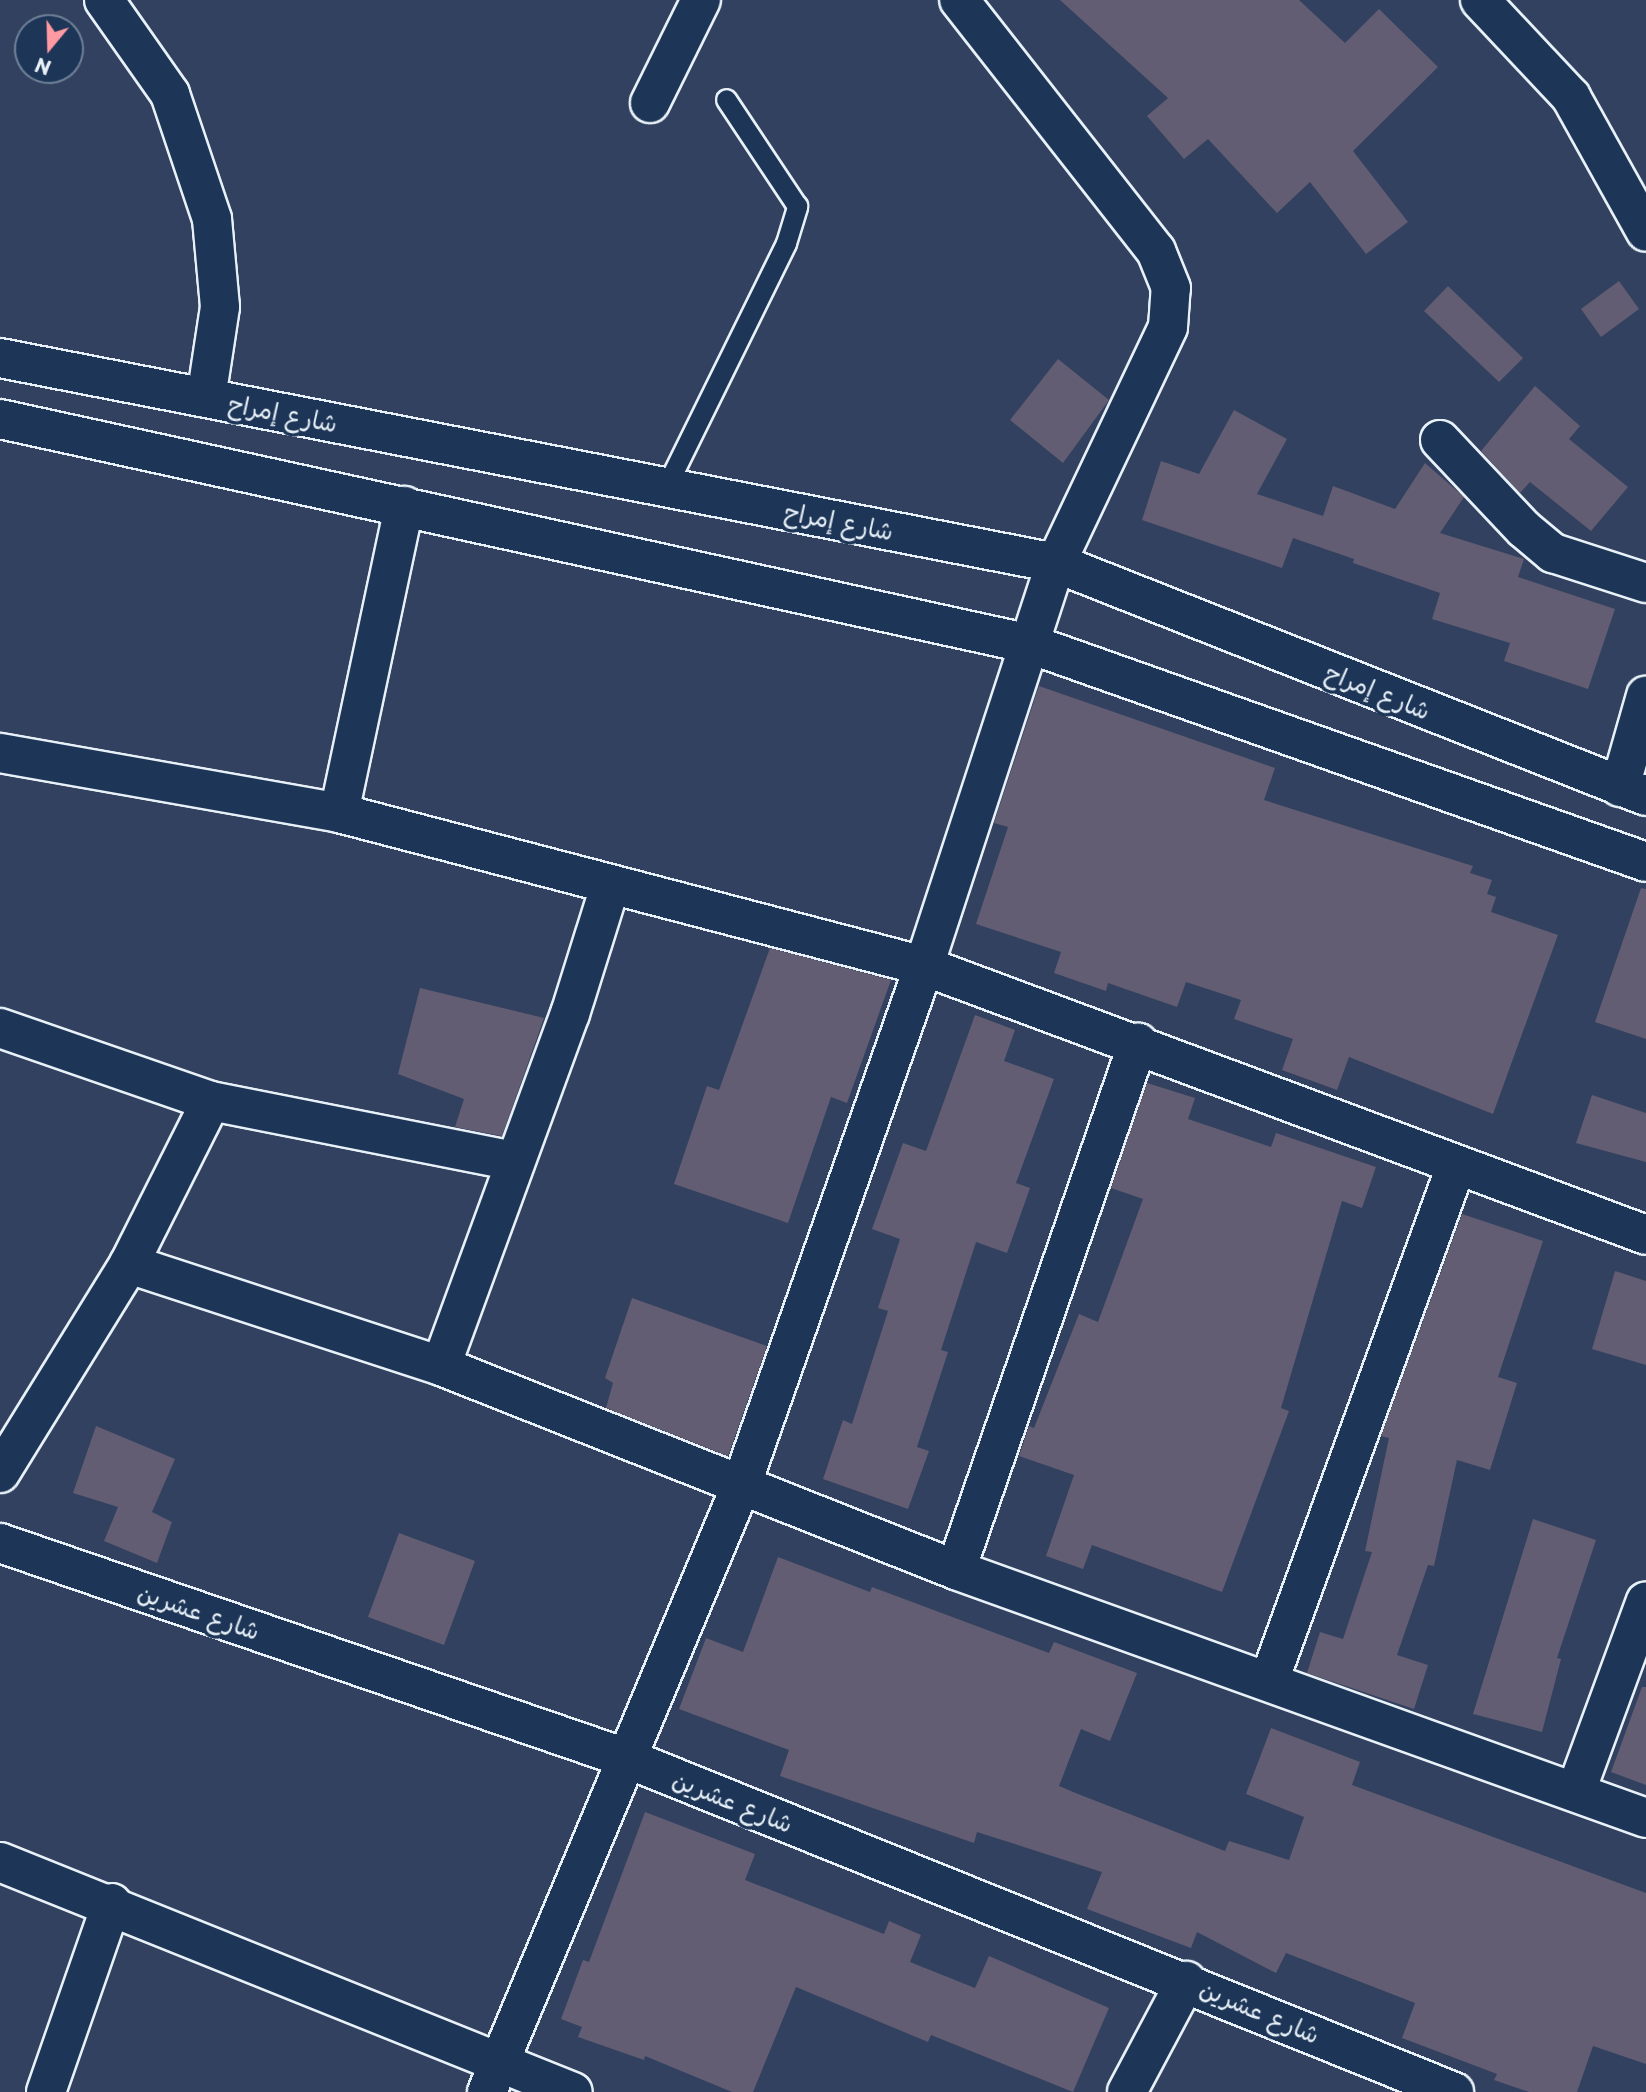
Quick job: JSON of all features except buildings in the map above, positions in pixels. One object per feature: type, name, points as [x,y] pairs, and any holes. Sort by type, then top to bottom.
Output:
[{"type":"street","points":[[104,0],[170,94],[212,219],[220,307],[206,398]]},
{"type":"street","points":[[650,103],[701,0]]},
{"type":"street","points":[[494,2077],[625,1758],[741,1486],[924,966],[1056,563],[1168,327],[1171,288],[1156,251],[959,0]]},
{"type":"street","points":[[1480,0],[1571,97],[1642,217]]},
{"type":"street","name":"شارع إمراح","points":[[0,358],[1056,563],[1633,792]]},
{"type":"street","points":[[0,419],[1030,644],[1646,862]]},
{"type":"street","points":[[1440,440],[1524,529],[1553,553],[1646,583]]},
{"type":"street","points":[[339,813],[404,506]]},
{"type":"street","points":[[1633,792],[1646,696]]},
{"type":"street","points":[[0,753],[339,813],[924,966],[1138,1043],[1456,1166],[1646,1235]]},
{"type":"street","points":[[441,1366],[570,1014],[610,886]]},
{"type":"street","points":[[0,1028],[211,1101],[515,1161]]},
{"type":"street","points":[[956,1570],[1138,1043]]},
{"type":"street","points":[[0,1473],[129,1264],[211,1101]]},
{"type":"street","points":[[1269,1681],[1456,1166]]},
{"type":"street","points":[[129,1264],[441,1366],[956,1570],[1646,1818]]},
{"type":"street","name":"شارع عشرين","points":[[0,1544],[625,1758],[1186,1980],[1454,2092]]},
{"type":"street","points":[[1576,1791],[1646,1601]]},
{"type":"street","points":[[0,1862],[112,1903],[494,2077],[573,2092]]},
{"type":"street","points":[[46,2092],[112,1903]]},
{"type":"street","points":[[1127,2092],[1186,1980]]},
{"type":"lane","points":[[666,487],[786,243],[797,206],[726,99]]}]
